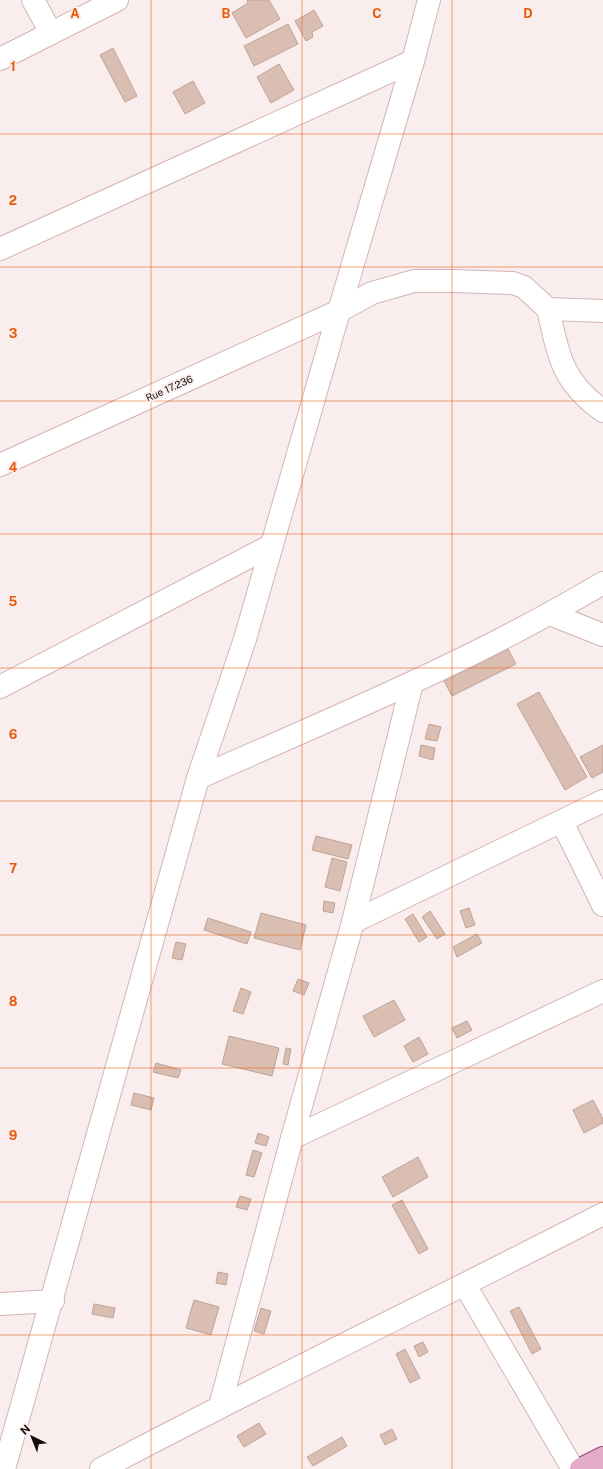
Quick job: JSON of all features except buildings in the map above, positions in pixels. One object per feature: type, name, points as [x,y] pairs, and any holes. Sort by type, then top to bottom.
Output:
[{"type":"main road","points":[[581,1469],[603,1458]]},
{"type":"street","points":[[33,0],[51,33]]},
{"type":"street","points":[[0,59],[117,0]]},
{"type":"street","points":[[4,1469],[53,1301],[198,778],[245,639],[339,311],[413,61],[428,0]]},
{"type":"street","points":[[0,249],[413,61]]},
{"type":"street","name":"Rue 17.236","points":[[0,465],[339,311],[372,293],[414,281],[513,283],[524,287],[548,309]]},
{"type":"street","points":[[603,311],[548,309],[560,361],[572,384],[603,412]]},
{"type":"street","points":[[0,687],[272,545]]},
{"type":"street","points":[[198,778],[412,683],[550,614],[603,582]]},
{"type":"street","points":[[550,614],[603,635]]},
{"type":"street","points":[[220,1406],[292,1138],[353,922],[412,683]]},
{"type":"street","points":[[353,922],[603,801]]},
{"type":"street","points":[[562,822],[603,905]]},
{"type":"street","points":[[292,1138],[603,991]]},
{"type":"street","points":[[101,1469],[220,1406],[465,1285],[603,1214]]},
{"type":"street","points":[[465,1285],[573,1469]]},
{"type":"street","points":[[0,1304],[53,1301]]}]
